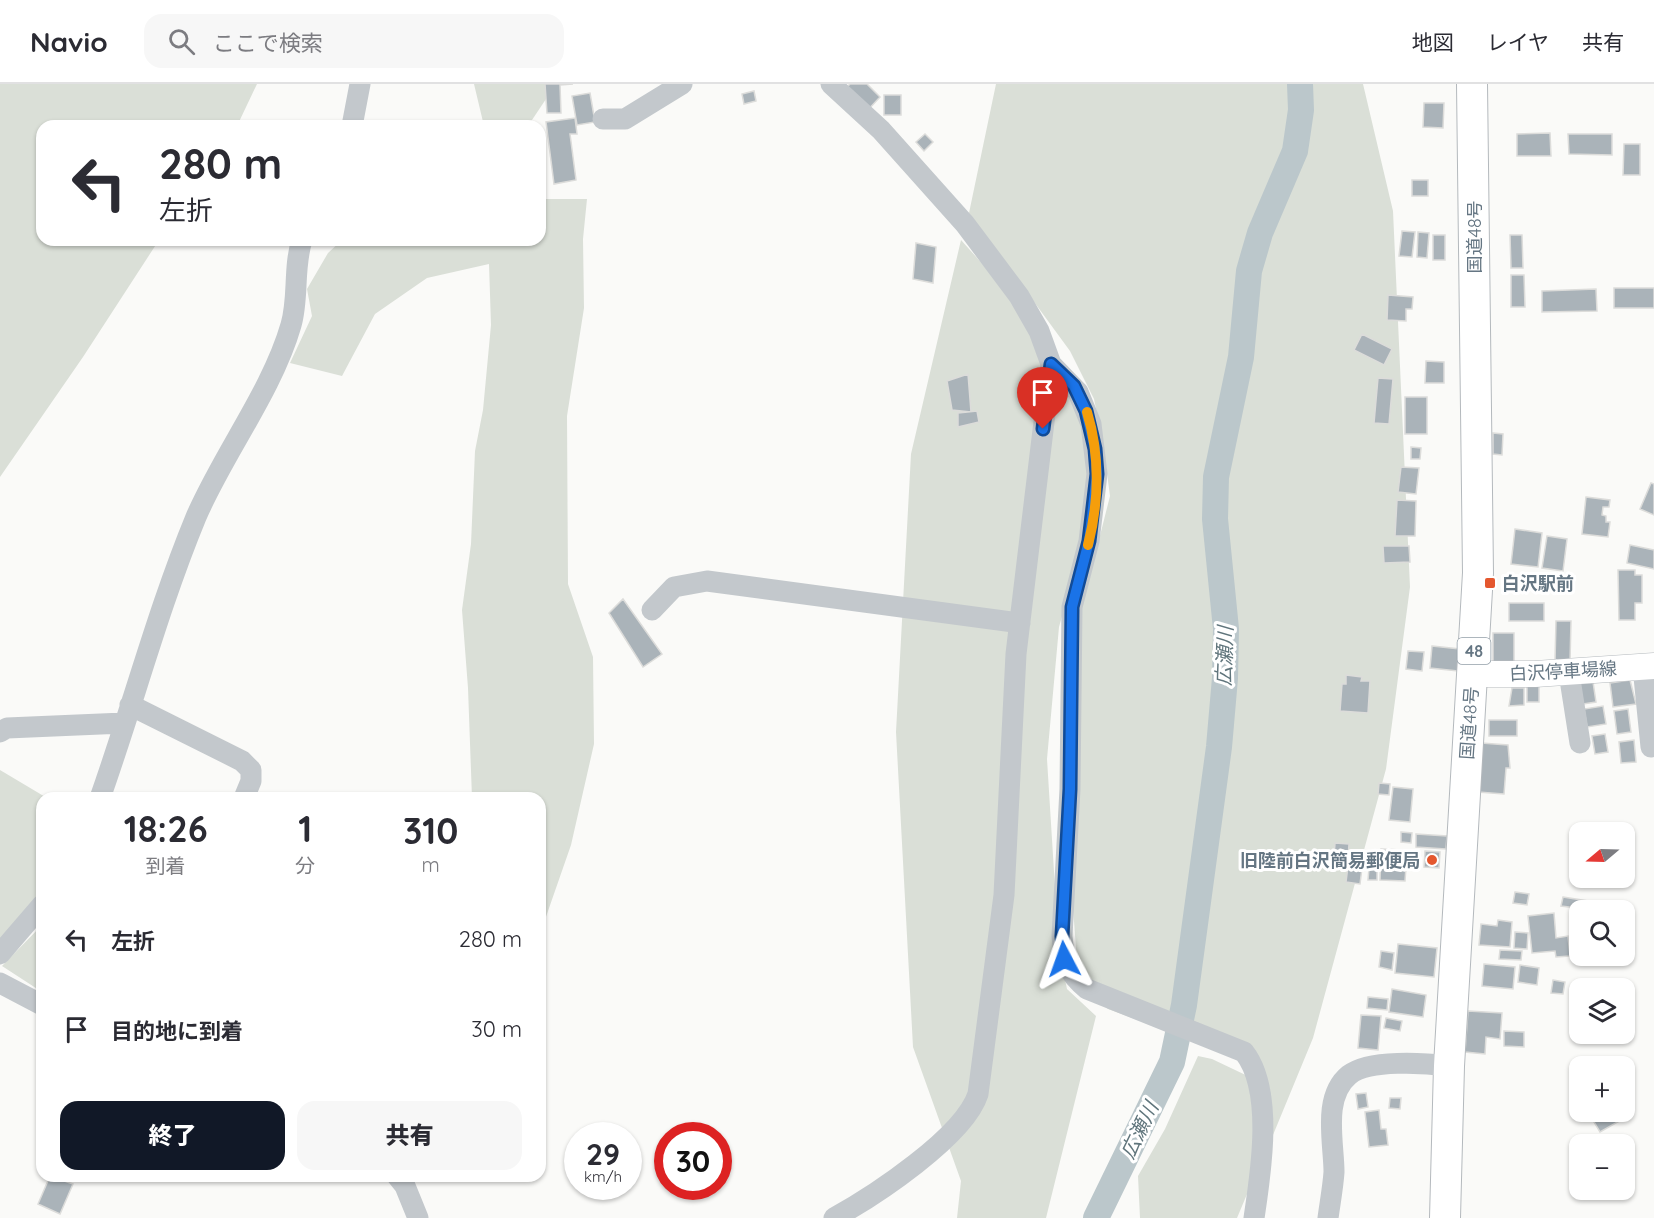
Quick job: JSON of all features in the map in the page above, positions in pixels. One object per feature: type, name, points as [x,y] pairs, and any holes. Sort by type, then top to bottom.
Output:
[{"type":"highway","name":"国道48号","points":[[1445,1218],[1449,1066],[1478,561],[1472,84]]},
{"type":"main road","name":"白沢停車場線","points":[[1472,674],[1569,673],[1648,667]]},
{"type":"street","points":[[353,120],[360,84]]},
{"type":"street","points":[[603,119],[625,118],[682,84]]},
{"type":"street","points":[[831,84],[881,130],[965,224],[1024,303],[1039,331],[1051,364],[1074,386],[1091,424],[1096,466],[1089,541],[1072,607],[1070,789],[1062,936],[1067,967],[1074,978],[1087,989],[1244,1052],[1256,1073],[1261,1096],[1260,1178],[1254,1218]]},
{"type":"street","points":[[102,792],[153,632],[197,516],[280,355],[292,323],[296,258],[300,246]]},
{"type":"street","points":[[834,1218],[869,1199],[911,1167],[967,1117],[978,1094],[1004,895],[1010,756],[1020,623],[1051,364]]},
{"type":"street","points":[[652,610],[674,587],[707,581],[1020,623]]},
{"type":"street","points":[[1648,667],[1651,747]]},
{"type":"street","points":[[1569,673],[1580,743]]},
{"type":"street","points":[[0,732],[8,728],[127,714],[242,761],[251,770],[251,781],[246,792]]},
{"type":"street","points":[[0,954],[36,912]]},
{"type":"street","points":[[0,983],[36,1002]]},
{"type":"street","points":[[1328,1218],[1334,1173],[1334,1102],[1340,1086],[1350,1074],[1367,1067],[1406,1064],[1449,1066]]},
{"type":"street","points":[[402,1182],[418,1218]]},
{"type":"shaded area","points":[[0,84],[257,84],[240,120],[36,120],[36,246],[155,246],[83,357],[0,477]]},
{"type":"shaded area","points":[[474,84],[556,84],[532,120],[483,120]]},
{"type":"shaded area","points":[[996,84],[1363,84],[1393,211],[1410,587],[1386,769],[1313,1038],[1266,1152],[1266,1075],[1214,1048],[1108,1009],[1086,990],[1077,961],[1069,855],[1080,615],[1110,496],[1094,399],[1070,351],[969,213]]},
{"type":"shaded area","points":[[546,199],[587,199],[583,239],[584,308],[567,416],[568,584],[593,657],[594,744],[571,845],[546,917],[546,792],[472,792],[468,688],[462,610],[471,544],[475,451],[483,410],[491,325],[489,264],[427,278],[375,314],[342,376],[290,363],[312,316],[307,289],[328,253],[336,246],[546,246]]},
{"type":"shaded area","points":[[961,240],[1003,287],[1088,428],[1089,520],[1059,627],[1047,759],[1059,952],[1067,989],[1096,1016],[1046,1218],[957,1218],[961,1181],[913,1047],[896,732],[911,454]]},
{"type":"shaded area","points":[[0,770],[37,792],[36,907],[0,941]]},
{"type":"shaded area","points":[[36,931],[36,988],[2,966]]},
{"type":"shaded area","points":[[1198,1056],[1212,1059],[1254,1079],[1255,1175],[1237,1218],[1140,1218],[1138,1176],[1165,1129]]},
{"type":"building","points":[[545,84],[573,84],[560,85],[561,113],[547,113]]},
{"type":"building","points":[[850,84],[867,84],[880,97],[866,112],[844,90]]},
{"type":"building","points":[[754,91],[756,101],[744,104],[742,94]]},
{"type":"building","points":[[590,93],[595,122],[577,125],[572,96]]},
{"type":"building","points":[[884,95],[901,95],[901,115],[884,115]]},
{"type":"building","points":[[1424,103],[1444,103],[1443,128],[1423,127]]},
{"type":"building","points":[[575,118],[577,134],[570,134],[576,180],[554,184],[546,122]]},
{"type":"building","points":[[1550,133],[1551,156],[1517,156],[1517,134]]},
{"type":"building","points":[[925,134],[933,142],[924,151],[916,142]]},
{"type":"building","points":[[1568,134],[1612,134],[1612,155],[1569,154]]},
{"type":"building","points":[[1624,144],[1640,144],[1640,175],[1623,175]]},
{"type":"building","points":[[1412,180],[1428,180],[1428,196],[1412,196]]},
{"type":"building","points":[[1402,231],[1415,232],[1412,257],[1399,256]]},
{"type":"building","points":[[1418,232],[1429,233],[1427,258],[1417,257]]},
{"type":"building","points":[[1433,235],[1445,235],[1445,260],[1433,260]]},
{"type":"building","points":[[1510,235],[1522,235],[1523,268],[1511,268]]},
{"type":"building","points":[[916,243],[936,247],[933,283],[913,279]]},
{"type":"building","points":[[1511,275],[1524,275],[1525,307],[1511,307]]},
{"type":"building","points":[[1614,288],[1654,288],[1654,308],[1614,308]]},
{"type":"building","points":[[1596,289],[1597,311],[1542,312],[1542,291]]},
{"type":"building","points":[[1388,295],[1413,297],[1412,309],[1406,309],[1406,321],[1387,320]]},
{"type":"building","points":[[1362,334],[1392,349],[1384,365],[1354,350]]},
{"type":"building","points":[[1426,361],[1444,362],[1444,383],[1425,383]]},
{"type":"building","points":[[968,374],[971,412],[952,410],[947,381]]},
{"type":"building","points":[[1378,378],[1393,379],[1389,424],[1374,423]]},
{"type":"building","points":[[1405,397],[1427,397],[1427,434],[1405,434]]},
{"type":"building","points":[[977,411],[979,422],[958,427],[958,413]]},
{"type":"building","points":[[1493,433],[1503,434],[1502,455],[1493,454]]},
{"type":"building","points":[[1411,447],[1421,448],[1420,459],[1411,459]]},
{"type":"building","points":[[1401,467],[1419,468],[1416,494],[1398,492]]},
{"type":"building","points":[[1651,483],[1654,484],[1654,515],[1640,509]]},
{"type":"building","points":[[1586,497],[1610,500],[1609,507],[1603,507],[1602,515],[1606,516],[1606,522],[1610,522],[1608,537],[1582,534]]},
{"type":"building","points":[[1397,500],[1416,501],[1415,536],[1395,536]]},
{"type":"building","points":[[1515,529],[1542,533],[1538,567],[1511,564]]},
{"type":"building","points":[[1547,536],[1567,539],[1563,571],[1542,568]]},
{"type":"building","points":[[1630,545],[1654,550],[1654,569],[1627,563]]},
{"type":"building","points":[[1383,546],[1409,546],[1410,562],[1384,563]]},
{"type":"building","points":[[1618,570],[1635,570],[1635,575],[1642,575],[1642,603],[1635,603],[1635,620],[1619,620]]},
{"type":"building","points":[[623,599],[662,654],[643,667],[609,613]]},
{"type":"building","points":[[1509,603],[1544,603],[1544,621],[1509,621]]},
{"type":"building","points":[[1556,621],[1571,621],[1570,662],[1555,661]]},
{"type":"building","points":[[1493,633],[1514,633],[1514,662],[1493,662]]},
{"type":"building","points":[[1432,646],[1460,649],[1458,671],[1430,668]]},
{"type":"building","points":[[1408,651],[1424,652],[1422,671],[1406,669]]},
{"type":"building","points":[[1346,675],[1362,677],[1361,681],[1370,681],[1368,713],[1340,711],[1342,684],[1346,684]]},
{"type":"building","points":[[1630,680],[1636,704],[1613,707],[1610,683]]},
{"type":"building","points":[[1579,681],[1593,682],[1596,702],[1583,704]]},
{"type":"building","points":[[1527,682],[1539,682],[1539,702],[1527,702]]},
{"type":"building","points":[[1512,688],[1524,688],[1524,705],[1509,706]]},
{"type":"building","points":[[1603,706],[1606,724],[1587,727],[1584,709]]},
{"type":"building","points":[[1628,709],[1631,732],[1617,734],[1614,711]]},
{"type":"building","points":[[1489,720],[1517,720],[1517,736],[1489,736]]},
{"type":"building","points":[[1605,734],[1608,752],[1595,754],[1592,736]]},
{"type":"building","points":[[1634,740],[1636,762],[1621,763],[1619,742]]},
{"type":"building","points":[[1481,743],[1508,745],[1510,768],[1506,768],[1504,794],[1478,792]]},
{"type":"building","points":[[1379,783],[1390,784],[1389,795],[1378,794]]},
{"type":"building","points":[[1393,787],[1413,789],[1410,822],[1389,820]]},
{"type":"building","points":[[1401,832],[1412,833],[1411,843],[1401,842]]},
{"type":"building","points":[[1416,834],[1447,836],[1446,849],[1416,847]]},
{"type":"building","points":[[1335,843],[1349,844],[1348,859],[1334,858]]},
{"type":"building","points":[[1381,849],[1401,850],[1401,855],[1411,856],[1410,867],[1406,867],[1405,881],[1380,880]]},
{"type":"building","name":"旧陸前白沢簡易郵便局","points":[[1425,851],[1440,852],[1439,868],[1424,867]]},
{"type":"building","points":[[1348,866],[1362,868],[1360,884],[1346,882]]},
{"type":"building","points":[[1369,868],[1377,868],[1377,880],[1368,880]]},
{"type":"building","points":[[1515,892],[1529,894],[1527,905],[1513,903]]},
{"type":"building","points":[[1563,897],[1582,900],[1569,900],[1569,907],[1561,906]]},
{"type":"building","points":[[1554,913],[1556,938],[1568,936],[1569,956],[1556,957],[1555,951],[1532,953],[1528,916]]},
{"type":"building","points":[[1498,920],[1512,922],[1510,947],[1479,945],[1481,924],[1497,926]]},
{"type":"building","points":[[1515,932],[1528,933],[1527,949],[1514,948]]},
{"type":"building","points":[[1398,944],[1437,948],[1434,977],[1395,973]]},
{"type":"building","points":[[1500,950],[1522,951],[1521,960],[1499,959]]},
{"type":"building","points":[[1381,951],[1394,953],[1392,970],[1379,967]]},
{"type":"building","points":[[1484,964],[1515,967],[1513,989],[1482,986]]},
{"type":"building","points":[[1520,965],[1539,968],[1537,985],[1518,982]]},
{"type":"building","points":[[1553,980],[1565,982],[1563,994],[1551,993]]},
{"type":"building","points":[[1392,989],[1426,995],[1423,1017],[1389,1012]]},
{"type":"building","points":[[1368,997],[1388,999],[1387,1010],[1367,1008]]},
{"type":"building","points":[[1468,1011],[1502,1013],[1500,1039],[1486,1037],[1485,1054],[1465,1052]]},
{"type":"building","points":[[1361,1015],[1381,1016],[1378,1050],[1358,1048]]},
{"type":"building","points":[[1386,1018],[1402,1021],[1400,1031],[1384,1028]]},
{"type":"building","points":[[1504,1031],[1524,1032],[1524,1047],[1504,1046]]},
{"type":"building","points":[[1366,1093],[1368,1107],[1358,1109],[1356,1094]]},
{"type":"building","points":[[1390,1098],[1401,1098],[1400,1109],[1389,1108]]},
{"type":"building","points":[[1379,1110],[1381,1129],[1386,1129],[1388,1145],[1369,1147],[1365,1112]]},
{"type":"building","points":[[1594,1122],[1618,1122],[1600,1132]]},
{"type":"building","points":[[47,1182],[73,1184],[60,1214],[38,1204]]},
{"type":"waterway","name":"広瀬川","points":[[1096,1218],[1172,1062],[1184,1005],[1219,747],[1225,678],[1226,629],[1215,519],[1216,477],[1241,357],[1249,271],[1260,233],[1295,151],[1301,110],[1300,84]]},
{"type":"slow traffic","points":[[1087,412],[1091,424],[1097,474],[1088,545]]},
{"type":"place","name":"白沢駅前","points":[[1490,583]]},
{"type":"place","name":"旧陸前白沢簡易郵便局","points":[[1432,860]]},
{"type":"route","points":[[1043,429],[1051,364],[1074,386],[1086,411],[1091,424],[1097,474],[1089,541],[1072,607],[1070,789],[1062,936],[1064,959]]}]
